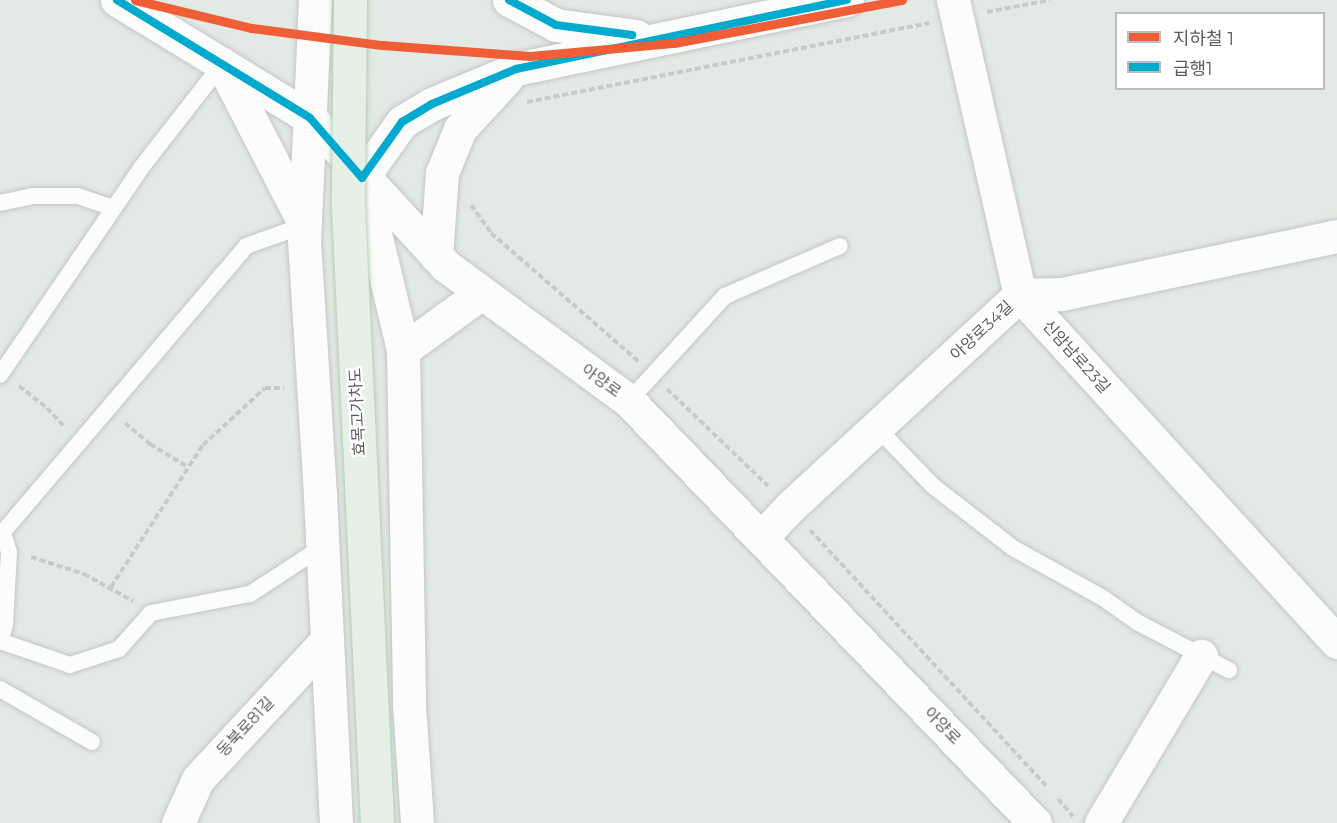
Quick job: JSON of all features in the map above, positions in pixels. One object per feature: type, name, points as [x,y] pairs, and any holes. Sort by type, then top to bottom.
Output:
[{"type":"main road","name":"아양로","points":[[117,0],[310,118],[362,178],[436,256],[480,294],[629,401],[1035,823]]},
{"type":"main road","points":[[315,0],[304,225],[336,823]]},
{"type":"main road","name":"효목고가차도","points":[[350,0],[348,207],[377,823]]},
{"type":"main road","points":[[363,0],[362,178],[403,350],[409,705],[417,823]]},
{"type":"main road","points":[[509,0],[556,25],[662,40]]},
{"type":"main road","points":[[362,178],[402,122],[432,104],[516,69],[847,0]]},
{"type":"main road","name":"신암남로23길","points":[[955,9],[1020,296],[1333,632]]},
{"type":"main road","points":[[222,64],[304,225]]},
{"type":"main road","points":[[436,256],[442,173],[460,129],[516,69]]},
{"type":"main road","name":"아양로34길","points":[[761,538],[790,507],[878,429],[1020,296],[1062,294],[1337,236]]},
{"type":"main road","points":[[403,350],[480,294]]},
{"type":"main road","points":[[322,547],[337,570],[350,576],[383,579],[406,562]]},
{"type":"main road","name":"동북로81길","points":[[178,823],[198,779],[327,640]]},
{"type":"main road","points":[[1101,823],[1215,663]]},
{"type":"lane","points":[[6,378],[113,208],[222,64]]},
{"type":"lane","points":[[0,203],[32,196],[78,196],[113,208]]},
{"type":"lane","points":[[304,225],[246,246],[2,530],[9,552],[5,624],[0,642],[70,665],[119,649],[151,613],[250,594],[322,547]]},
{"type":"lane","points":[[629,401],[725,296],[840,246]]},
{"type":"lane","points":[[878,429],[933,486],[1013,548],[1103,598],[1137,622],[1215,663]]},
{"type":"lane","points":[[0,689],[92,742]]},
{"type":"path","points":[[518,104],[955,9],[1050,0]]},
{"type":"path","points":[[465,197],[491,233],[653,375],[790,507],[1047,788]]},
{"type":"path","points":[[6,378],[47,408],[79,442]]},
{"type":"path","points":[[111,587],[203,445],[265,388],[312,387]]},
{"type":"path","points":[[108,408],[150,444],[188,467]]},
{"type":"path","points":[[9,552],[38,558],[84,574],[111,587],[151,613]]},
{"type":"path","points":[[1055,797],[1080,823]]},
{"type":"metro line","name":"1","points":[[135,0],[252,28],[382,45],[530,56],[674,43],[902,0]]},
{"type":"transit line","name":"급행1","points":[[117,0],[310,118],[362,178],[402,122],[432,104],[516,69],[847,0]]},
{"type":"transit line","name":"급행1","points":[[509,0],[556,25],[632,35]]}]
